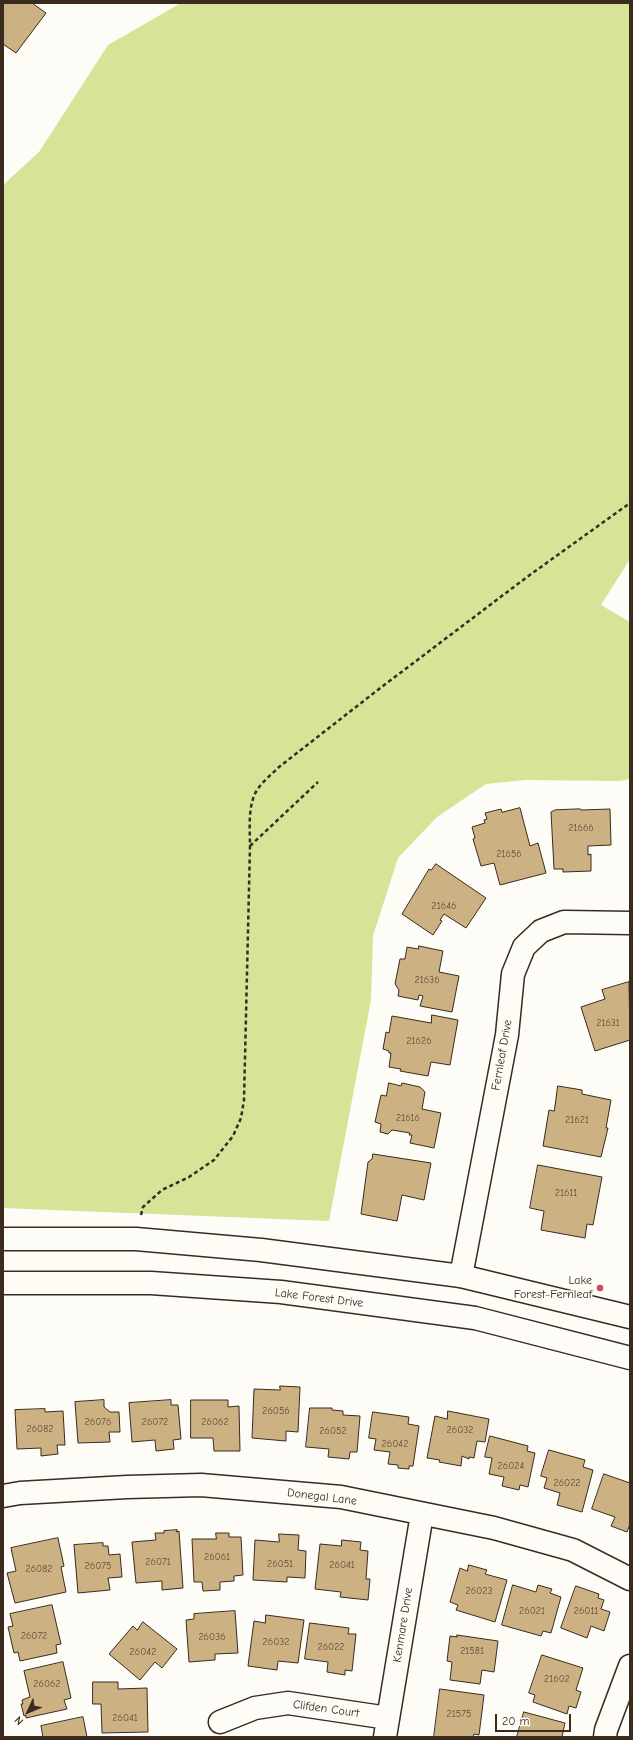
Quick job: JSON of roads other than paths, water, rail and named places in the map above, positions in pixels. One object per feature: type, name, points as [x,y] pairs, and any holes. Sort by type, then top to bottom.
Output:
[{"type":"street","name":"Fernleaf Drive","points":[[461,1276],[507,1035],[513,974],[524,947],[541,931],[564,922],[630,923]]},
{"type":"street","points":[[3,1239],[136,1239],[261,1250],[461,1276],[630,1317]]},
{"type":"street","name":"Lake Forest Drive","points":[[3,1283],[152,1283],[281,1292],[475,1318],[630,1358]]},
{"type":"street","name":"Donegal Lane","points":[[3,1496],[20,1493],[127,1487],[201,1485],[341,1497],[494,1528],[573,1550],[630,1579]]},
{"type":"street","name":"Kenmare Drive","points":[[386,1728],[422,1514]]},
{"type":"street","points":[[605,1737],[606,1730],[630,1666]]},
{"type":"street","name":"Clifden Court","points":[[220,1722],[255,1708],[288,1704],[386,1728]]},
{"type":"place","name":"Lake Forest-Fernleaf","points":[[600,1288]]}]
